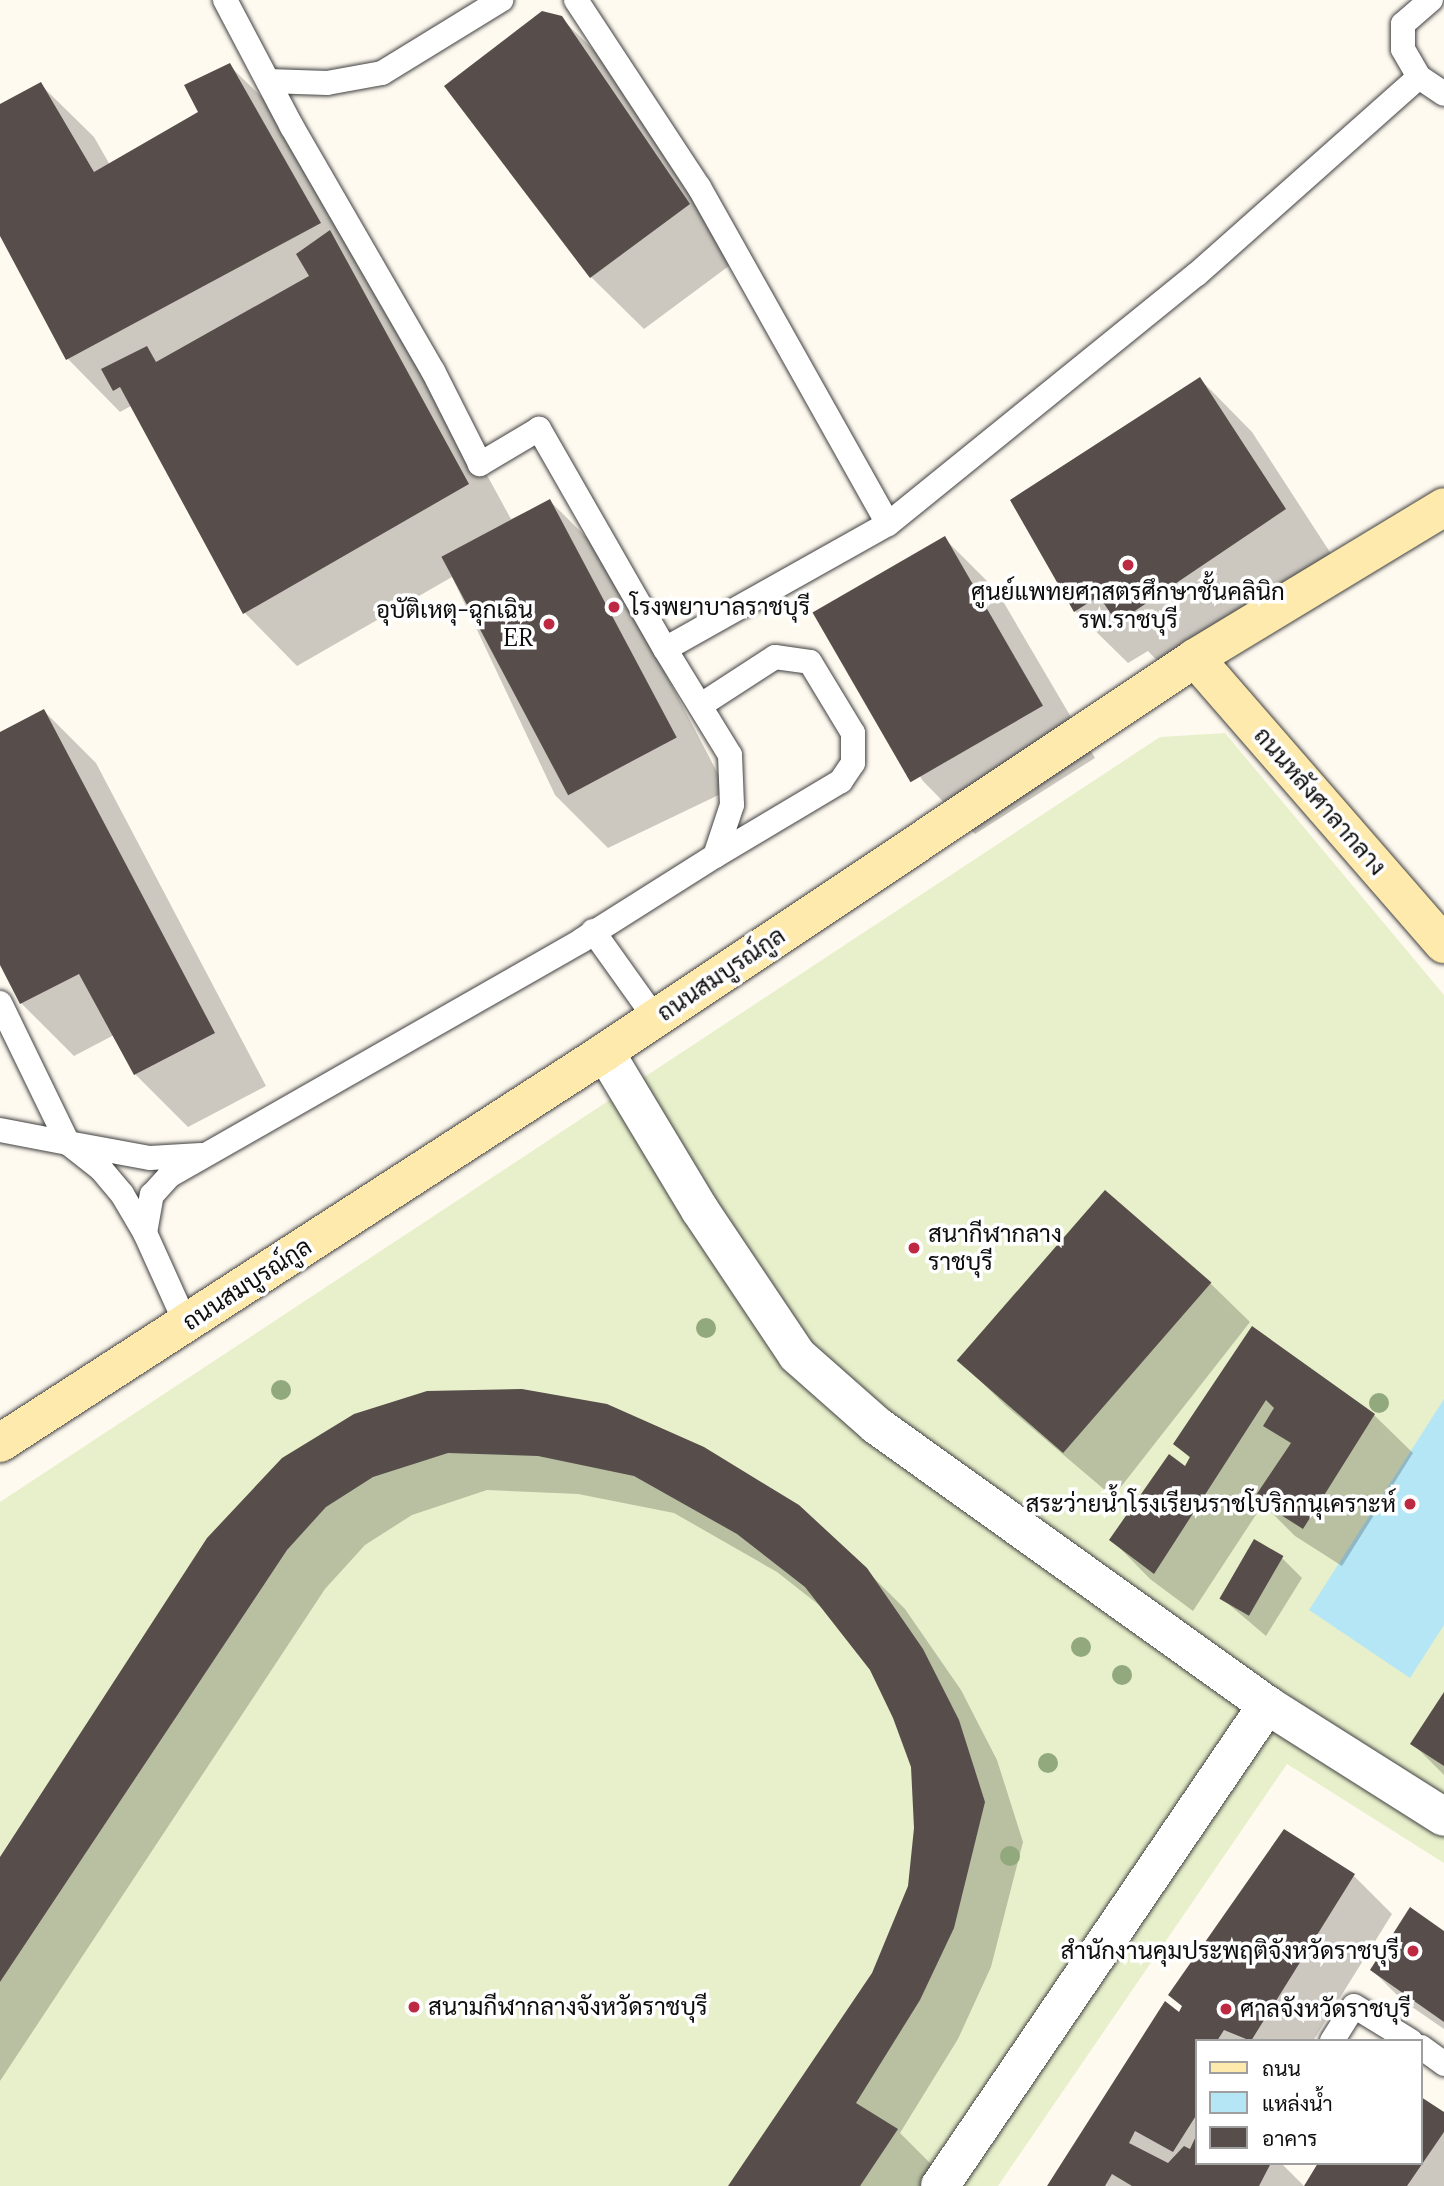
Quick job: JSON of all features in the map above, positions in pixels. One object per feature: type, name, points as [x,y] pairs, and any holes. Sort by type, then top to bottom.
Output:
[{"type":"street","name":"ถนนสมบูรณ์กูล","points":[[0,1443],[605,1052],[1195,658],[1444,507]]},
{"type":"street","name":"ถนนหลังศาลากลาง","points":[[1195,658],[1438,926]]},
{"type":"street","points":[[605,1052],[700,1210],[797,1355],[876,1425],[1267,1705],[1444,1817]]},
{"type":"street","points":[[940,2186],[1267,1705]]},
{"type":"lane","points":[[225,0],[268,81],[433,371],[480,464],[540,429],[664,649],[730,755],[732,805],[715,856]]},
{"type":"lane","points":[[268,81],[327,83],[382,73],[501,0]]},
{"type":"lane","points":[[576,0],[699,187],[888,524]]},
{"type":"lane","points":[[1432,0],[1404,23],[1403,49],[1419,77],[1444,94]]},
{"type":"lane","points":[[664,649],[888,524],[1196,275],[1419,77]]},
{"type":"lane","points":[[145,1233],[152,1195],[169,1176],[593,932],[841,782],[853,763],[853,733],[810,662],[775,657],[701,705]]},
{"type":"lane","points":[[593,932],[655,1018]]},
{"type":"lane","points":[[0,1003],[68,1143],[101,1169],[122,1194],[145,1233],[186,1324]]},
{"type":"lane","points":[[0,1130],[150,1158],[207,1154]]},
{"type":"lane","points":[[1333,2039],[1354,2006],[1408,2039]]},
{"type":"lane","points":[[1423,2048],[1444,2064]]},
{"type":"green space","name":"สนากีฬากลาง ราชบุรี","points":[[1225,733],[1444,995],[1444,1863],[1287,1764],[998,2186],[0,2186],[0,1502],[1160,737]]},
{"type":"water","name":"สระว่ายน้ำโรงเรียนราชโบริกานุเคราะห์","points":[[1444,1399],[1444,1625],[1410,1678],[1309,1610]]},
{"type":"building","points":[[542,11],[562,16],[690,204],[590,278],[444,86]]},
{"type":"building","points":[[230,63],[321,223],[66,360],[0,236],[0,104],[41,82],[94,172],[198,112],[184,85]]},
{"type":"building","points":[[330,230],[469,484],[243,614],[120,387],[113,391],[101,369],[147,346],[156,362],[309,276],[296,254]]},
{"type":"building","points":[[1200,377],[1286,509],[1117,623],[1099,596],[1074,612],[1010,500]]},
{"type":"building","points":[[550,499],[677,737],[568,795],[441,557]]},
{"type":"building","points":[[945,536],[1043,706],[910,782],[812,612]]},
{"type":"building","points":[[44,709],[215,1033],[134,1075],[79,974],[20,1004],[0,965],[0,732]]},
{"type":"building","points":[[1105,1190],[1211,1283],[1063,1453],[957,1361]]},
{"type":"building","points":[[1252,1326],[1375,1414],[1303,1529],[1254,1498],[1291,1443],[1263,1426],[1274,1408],[1266,1400],[1154,1574],[1109,1540],[1169,1454],[1185,1466],[1190,1457],[1173,1444]]},
{"type":"building","points":[[522,1389],[607,1404],[704,1447],[799,1505],[867,1568],[923,1649],[959,1720],[985,1802],[954,1928],[920,2000],[856,2103],[898,2129],[860,2186],[728,2186],[872,1973],[908,1886],[914,1828],[911,1767],[893,1718],[870,1670],[805,1587],[737,1534],[634,1476],[538,1456],[448,1453],[373,1477],[326,1507],[287,1550],[0,1982],[0,1857],[207,1538],[282,1458],[354,1414],[427,1391]]},
{"type":"building","points":[[1254,1539],[1283,1556],[1249,1616],[1220,1599]]},
{"type":"building","points":[[1444,1692],[1444,1766],[1410,1744]]},
{"type":"building","name":"ศาลจังหวัดราชบุรี","points":[[1284,1829],[1355,1874],[1252,2039],[1224,2030],[1218,2039],[1196,2039],[1196,2116],[1173,2152],[1135,2131],[1129,2143],[1168,2163],[1184,2146],[1190,2149],[1196,2136],[1196,2165],[1270,2165],[1259,2186],[1132,2186],[1112,2174],[1105,2186],[1047,2186],[1165,2001],[1179,2012],[1182,2006],[1168,1995]]},
{"type":"building","name":"สำนักงานคุมประพฤติจังหวัดราชบุรี","points":[[1410,1907],[1444,1931],[1444,2022],[1370,1970]]},
{"type":"building","points":[[1423,2098],[1444,2112],[1444,2132],[1423,2163]]},
{"type":"building","points":[[1317,2165],[1421,2165],[1407,2186],[1304,2186]]},
{"type":"place","name":"ศูนย์แพทยศาสตรศึกษาชั้นคลินิก รพ.ราชบุรี","points":[[1128,565]]},
{"type":"place","name":"โรงพยาบาลราชบุรี","points":[[614,607]]},
{"type":"place","name":"อุบัติเหตุ-ฉุกเฉิน ER","points":[[549,624]]},
{"type":"place","name":"สนากีฬากลาง ราชบุรี","points":[[914,1248]]},
{"type":"place","name":"สระว่ายน้ำโรงเรียนราชโบริกานุเคราะห์","points":[[1410,1504]]},
{"type":"place","name":"สำนักงานคุมประพฤติจังหวัดราชบุรี","points":[[1413,1951]]},
{"type":"place","name":"สนามกีฬากลางจังหวัดราชบุรี","points":[[414,2007]]},
{"type":"place","name":"ศาลจังหวัดราชบุรี","points":[[1226,2009]]}]
